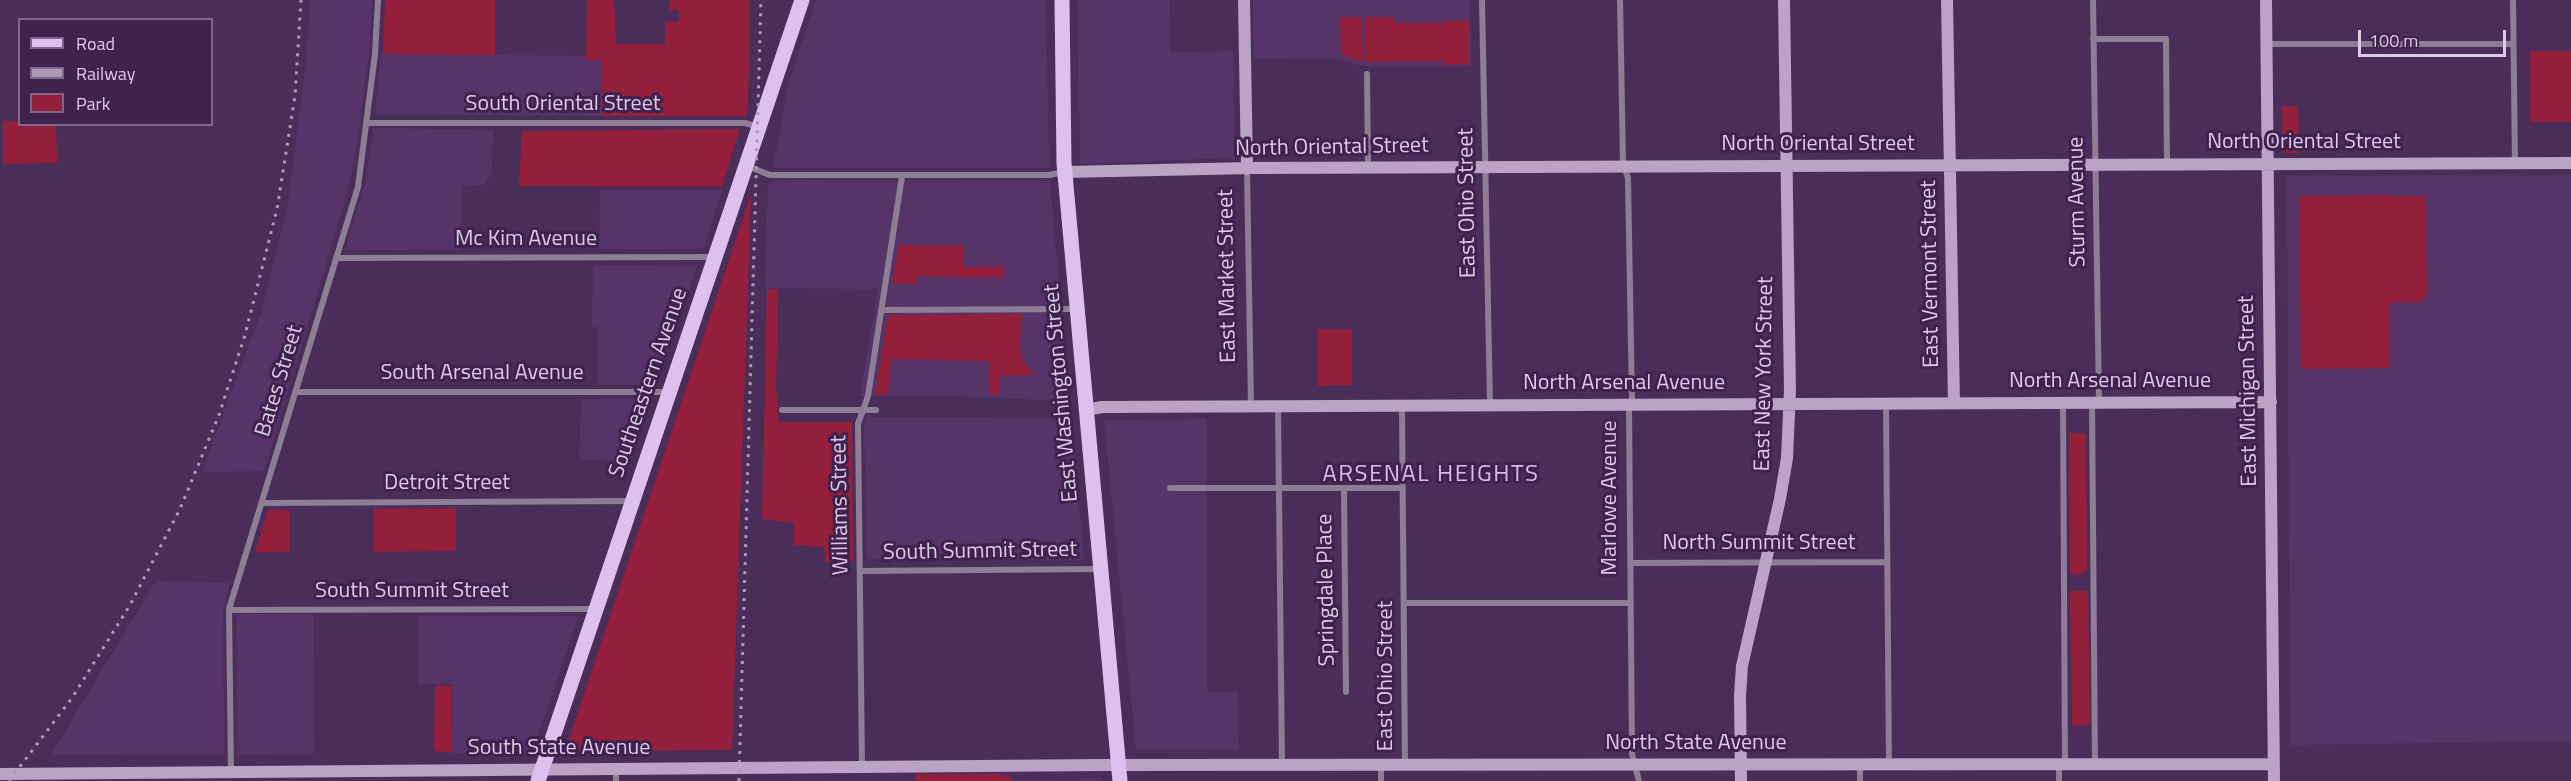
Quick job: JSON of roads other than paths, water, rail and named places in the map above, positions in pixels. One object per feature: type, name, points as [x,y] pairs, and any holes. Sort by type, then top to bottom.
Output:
[{"type":"main road","name":"Southeastern Avenue","points":[[539,776],[802,0]]},
{"type":"main road","name":"East Washington Street","points":[[1062,0],[1065,172],[1119,773]]},
{"type":"street","name":"Bates Street","points":[[231,772],[230,610],[358,187],[375,54],[378,0]]},
{"type":"street","name":"East Market Street","points":[[1244,0],[1251,407]]},
{"type":"street","name":"East Ohio Street","points":[[1482,0],[1490,405]]},
{"type":"street","name":"Marlowe Avenue","points":[[1620,0],[1624,167],[1629,178],[1632,754],[1639,781]]},
{"type":"street","name":"East New York Street","points":[[1741,781],[1742,666],[1785,473],[1790,404],[1784,0]]},
{"type":"street","name":"East Vermont Street","points":[[1947,0],[1954,403]]},
{"type":"street","name":"Sturm Avenue","points":[[2093,0],[2094,765]]},
{"type":"street","name":"East Michigan Street","points":[[2266,0],[2274,781]]},
{"type":"street","points":[[2513,0],[2515,164]]},
{"type":"street","points":[[2093,39],[2166,39],[2167,165]]},
{"type":"street","points":[[2267,45],[2513,44]]},
{"type":"street","points":[[1367,74],[1368,168]]},
{"type":"street","name":"South Oriental Street","points":[[366,123],[745,123],[759,127]]},
{"type":"street","name":"North Oriental Street","points":[[1065,172],[1368,168],[2571,163]]},
{"type":"street","points":[[746,166],[770,175],[1049,175],[1065,172]]},
{"type":"street","name":"Williams Street","points":[[862,768],[858,423],[868,396],[902,176]]},
{"type":"street","name":"Mc Kim Avenue","points":[[336,258],[715,257]]},
{"type":"street","points":[[881,310],[1077,309]]},
{"type":"street","name":"South Arsenal Avenue","points":[[296,392],[669,392]]},
{"type":"street","name":"North Arsenal Avenue","points":[[1086,410],[1102,407],[2271,402]]},
{"type":"street","points":[[2059,781],[2062,765],[2063,403]]},
{"type":"street","points":[[1886,404],[1889,765]]},
{"type":"street","points":[[1278,406],[1282,766]]},
{"type":"street","name":"East Ohio Street","points":[[1402,406],[1405,766]]},
{"type":"street","points":[[782,410],[876,410]]},
{"type":"street","points":[[1170,488],[1403,488]]},
{"type":"street","name":"Springdale Place","points":[[1344,488],[1346,692]]},
{"type":"street","name":"Detroit Street","points":[[262,503],[632,501]]},
{"type":"street","name":"North Summit Street","points":[[1630,563],[1887,562]]},
{"type":"street","name":"South Summit Street","points":[[860,571],[1101,569]]},
{"type":"street","points":[[1404,603],[1630,603]]},
{"type":"street","name":"South Summit Street","points":[[230,610],[596,609]]},
{"type":"street","name":"North State Avenue","points":[[1119,773],[1282,766],[2274,764]]},
{"type":"street","points":[[1860,765],[1860,781]]},
{"type":"street","name":"East Ohio Street","points":[[1381,766],[1381,781]]},
{"type":"street","name":"South State Avenue","points":[[0,774],[28,777],[231,772],[539,776],[862,768],[1119,773]]},
{"type":"railway","points":[[9,781],[72,698],[130,605],[180,509],[219,415],[245,335],[277,209],[295,96],[301,0]]},
{"type":"railway","points":[[739,781],[761,0]]},
{"type":"district","name":"ARSENAL HEIGHTS","points":[[1431,475]]}]
